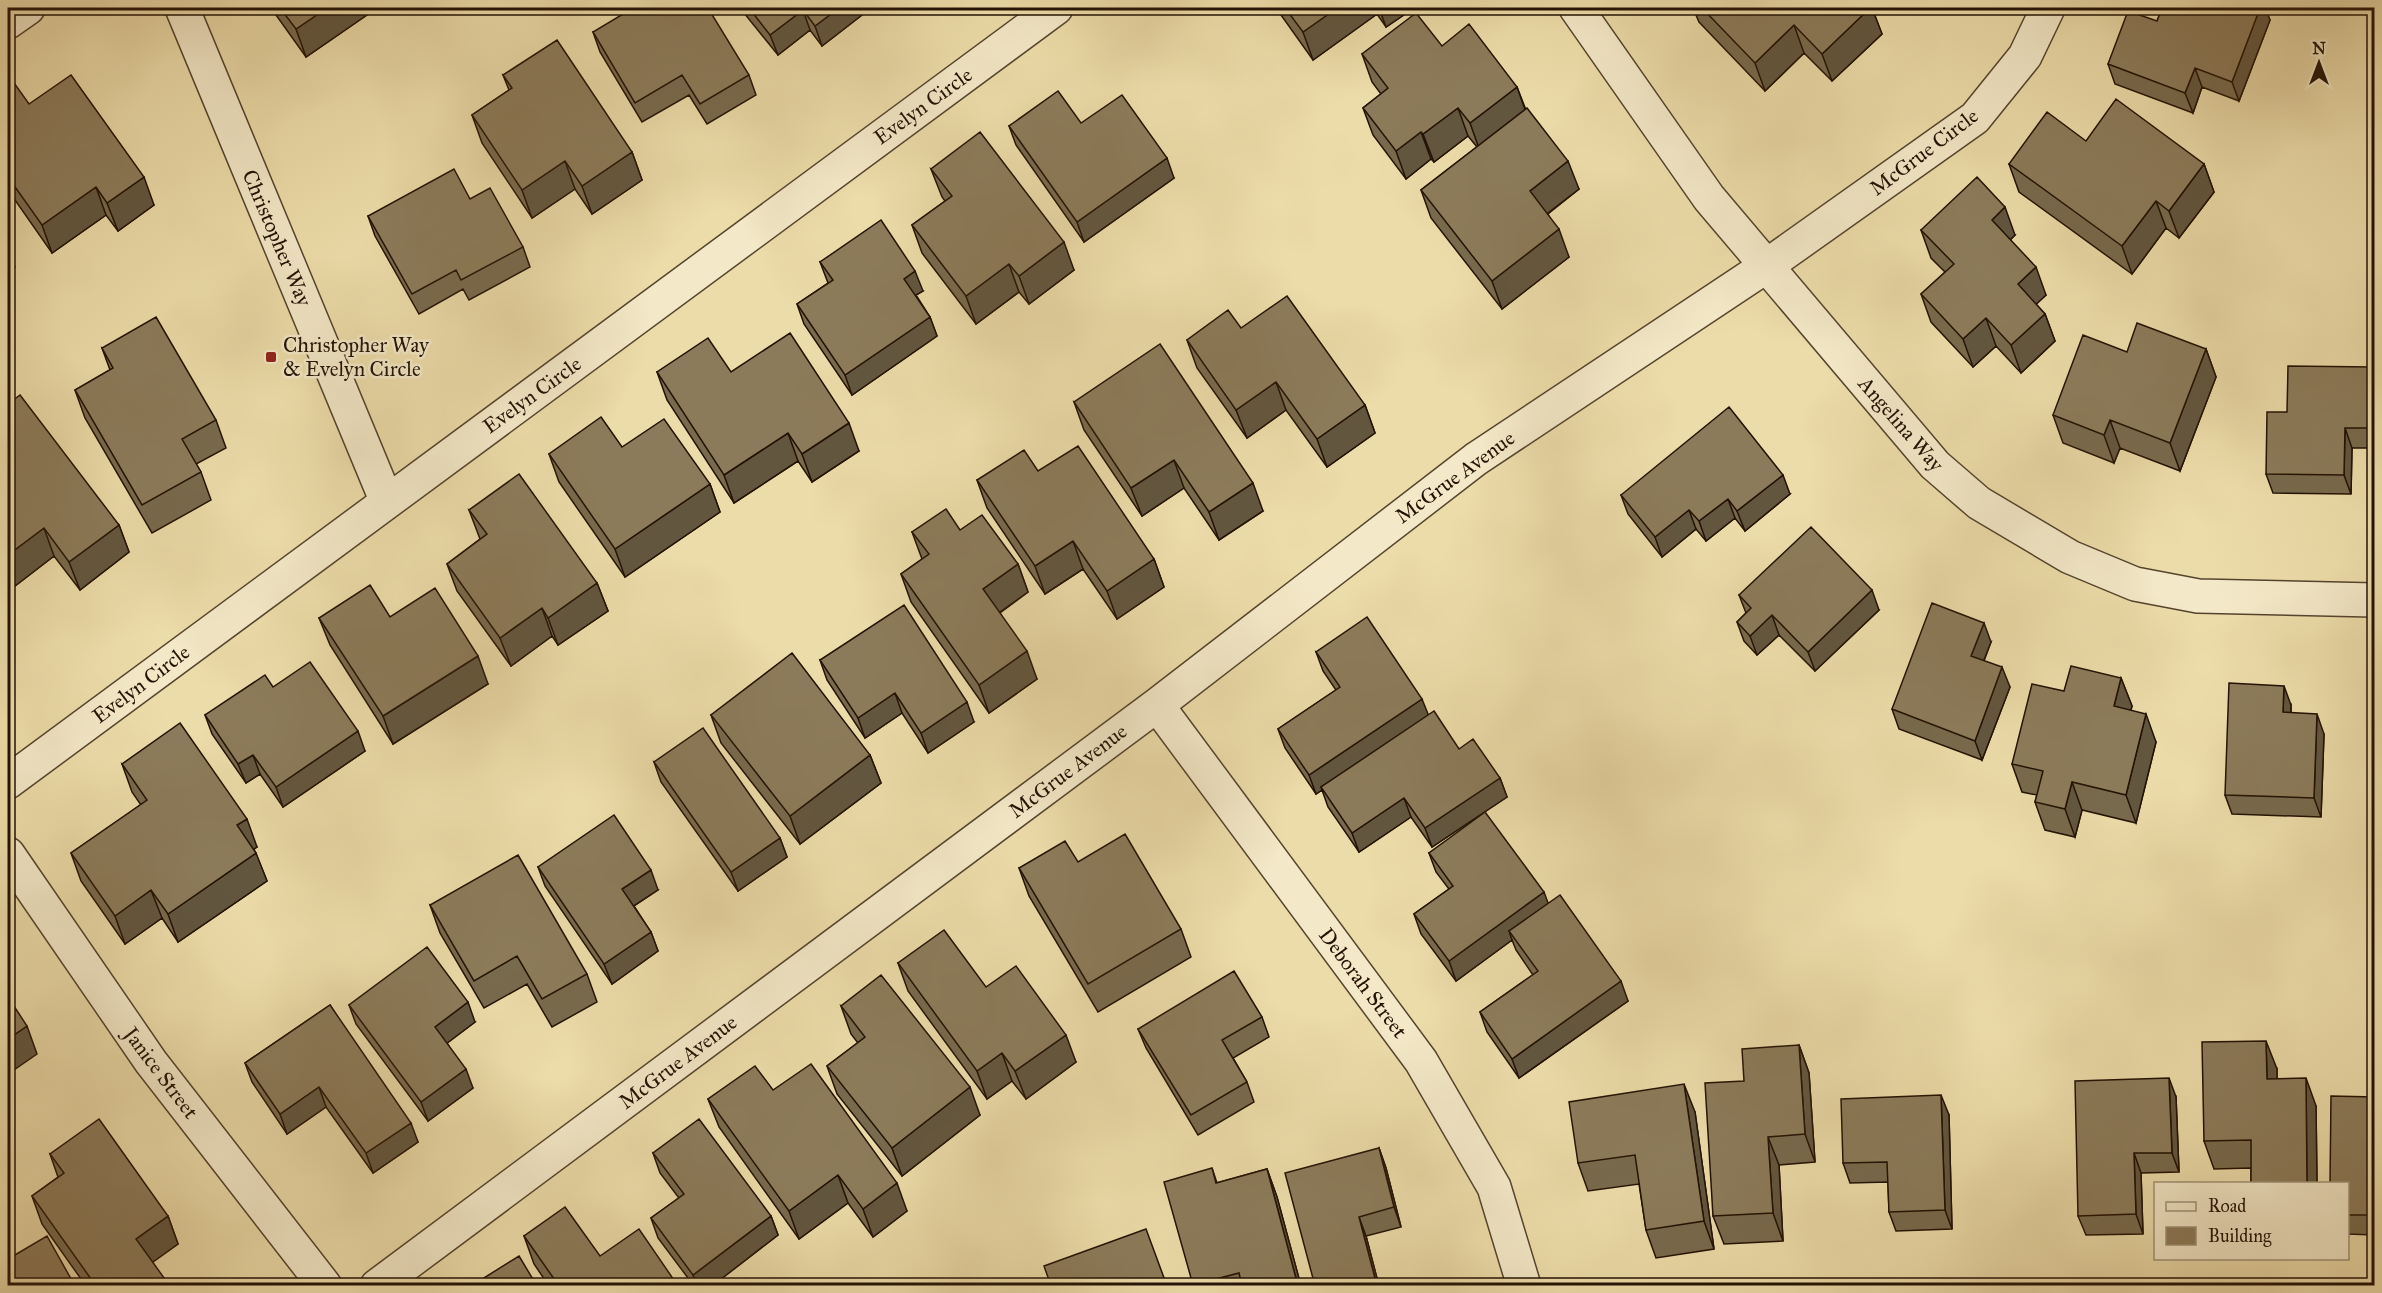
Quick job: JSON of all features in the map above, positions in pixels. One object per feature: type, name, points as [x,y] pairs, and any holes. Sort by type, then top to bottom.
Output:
[{"type":"street","points":[[8,22],[28,8]]},
{"type":"street","name":"Christopher Way","points":[[182,8],[387,502]]},
{"type":"street","name":"Evelyn Circle","points":[[8,782],[1056,8]]},
{"type":"street","name":"Angelina Way","points":[[1576,8],[1709,198],[1935,465],[1979,503],[2070,557],[2136,584],[2198,596],[2374,600]]},
{"type":"street","name":"McGrue Circle","points":[[1766,267],[1975,118],[2025,57],[2048,8]]},
{"type":"street","name":"McGrue Avenue","points":[[377,1286],[1157,705],[1476,459],[1766,267]]},
{"type":"street","name":"Deborah Street","points":[[1157,705],[1421,1061],[1494,1187],[1524,1286]]},
{"type":"street","name":"Janice Street","points":[[8,854],[151,1062],[325,1286]]},
{"type":"building","points":[[280,8],[327,8],[296,29]]},
{"type":"building","points":[[633,8],[708,8],[749,75],[700,104],[682,75],[635,103],[593,32]]},
{"type":"building","points":[[749,8],[839,8],[815,26],[803,10],[770,35]]},
{"type":"building","points":[[1285,8],[1337,8],[1303,32]]},
{"type":"building","points":[[1702,8],[1870,8],[1822,54],[1794,25],[1755,63]]},
{"type":"building","points":[[2162,8],[2260,8],[2232,82],[2195,68],[2185,93],[2108,64],[2128,11],[2157,21]]},
{"type":"building","points":[[1416,13],[1442,46],[1469,24],[1517,87],[1470,123],[1458,108],[1396,151],[1363,108],[1388,88],[1362,54]]},
{"type":"building","points":[[557,40],[632,152],[582,186],[565,161],[522,190],[472,115],[512,88],[503,75]]},
{"type":"building","points":[[71,75],[144,177],[107,203],[96,187],[42,225],[8,177],[8,83],[12,80],[29,104]]},
{"type":"building","points":[[1058,91],[1081,123],[1122,95],[1167,158],[1077,222],[1009,126]]},
{"type":"building","points":[[2116,99],[2204,164],[2169,211],[2156,201],[2122,246],[2009,164],[2047,112],[2086,141]]},
{"type":"building","points":[[1527,108],[1568,161],[1530,191],[1559,229],[1492,281],[1421,190]]},
{"type":"building","points":[[980,132],[1064,242],[1019,276],[1009,264],[966,296],[912,225],[952,196],[931,169]]},
{"type":"building","points":[[454,169],[470,199],[490,188],[523,247],[461,280],[456,270],[412,294],[368,216]]},
{"type":"building","points":[[1977,177],[2005,207],[1992,220],[2036,267],[2018,284],[2045,314],[2011,345],[1986,318],[1963,339],[1921,294],[1954,264],[1921,230]]},
{"type":"building","points":[[881,220],[915,271],[904,279],[930,317],[845,375],[797,304],[833,280],[820,262]]},
{"type":"building","points":[[1287,296],[1365,405],[1317,439],[1276,382],[1236,410],[1187,340],[1228,310],[1241,328]]},
{"type":"building","points":[[156,317],[216,420],[182,439],[201,472],[142,505],[75,390],[113,368],[102,348]]},
{"type":"building","points":[[2137,323],[2206,349],[2170,443],[2110,420],[2104,435],[2053,415],[2083,335],[2127,352]]},
{"type":"building","points":[[790,333],[849,423],[802,454],[788,433],[724,475],[657,372],[708,338],[731,372]]},
{"type":"building","points":[[1160,344],[1253,483],[1209,512],[1174,460],[1131,488],[1074,402]]},
{"type":"building","points":[[2288,366],[2374,367],[2374,428],[2345,428],[2344,475],[2266,474],[2267,412],[2287,412]]},
{"type":"building","points":[[20,395],[119,525],[69,562],[44,528],[8,555],[8,404]]},
{"type":"building","points":[[1729,407],[1783,475],[1737,511],[1728,499],[1699,521],[1689,510],[1655,537],[1621,495]]},
{"type":"building","points":[[601,417],[622,447],[664,419],[710,484],[615,549],[549,454]]},
{"type":"building","points":[[1078,446],[1154,559],[1107,591],[1073,541],[1035,566],[977,480],[1024,450],[1038,471]]},
{"type":"building","points":[[519,474],[597,583],[548,618],[542,608],[500,638],[447,564],[487,534],[469,510]]},
{"type":"building","points":[[946,509],[960,530],[982,515],[1018,564],[983,589],[1027,651],[979,685],[901,574],[929,554],[912,532]]},
{"type":"building","points":[[1811,527],[1872,590],[1808,652],[1772,615],[1750,636],[1737,622],[1751,608],[1739,595]]},
{"type":"building","points":[[370,585],[390,617],[435,588],[478,656],[383,716],[319,618]]},
{"type":"building","points":[[1932,603],[1984,623],[1971,656],[2002,667],[1975,741],[1892,709]]},
{"type":"building","points":[[904,605],[967,702],[921,733],[895,693],[858,718],[820,660]]},
{"type":"building","points":[[1367,617],[1422,699],[1309,775],[1278,729],[1340,687],[1316,652]]},
{"type":"building","points":[[792,653],[870,755],[790,816],[711,715]]},
{"type":"building","points":[[310,662],[358,731],[276,787],[253,755],[238,764],[205,715],[265,675],[273,687]]},
{"type":"building","points":[[2071,666],[2121,678],[2114,706],[2146,714],[2126,795],[2072,782],[2065,809],[2035,802],[2043,771],[2012,764],[2032,684],[2064,691]]},
{"type":"building","points":[[2229,683],[2284,686],[2283,712],[2317,714],[2314,798],[2225,795]]},
{"type":"building","points":[[1434,711],[1459,749],[1473,739],[1500,778],[1425,828],[1404,798],[1352,833],[1321,787]]},
{"type":"building","points":[[180,723],[247,819],[237,825],[256,853],[168,914],[151,890],[115,916],[71,853],[147,800],[122,764]]},
{"type":"building","points":[[703,728],[780,838],[731,872],[654,762]]},
{"type":"building","points":[[1485,812],[1544,892],[1449,961],[1414,914],[1453,886],[1429,853]]},
{"type":"building","points":[[614,815],[651,870],[622,889],[651,932],[604,964],[538,867]]},
{"type":"building","points":[[1125,834],[1181,929],[1088,984],[1019,868],[1065,841],[1078,862]]},
{"type":"building","points":[[518,855],[587,974],[542,999],[517,956],[474,981],[430,905]]},
{"type":"building","points":[[1560,895],[1621,981],[1512,1059],[1480,1012],[1538,971],[1509,931]]},
{"type":"building","points":[[944,930],[986,987],[1016,966],[1066,1035],[1015,1071],[1002,1053],[977,1071],[898,963]]},
{"type":"building","points":[[427,947],[468,1002],[435,1027],[466,1069],[421,1102],[349,1005]]},
{"type":"building","points":[[1234,971],[1262,1017],[1222,1040],[1247,1082],[1191,1115],[1138,1029]]},
{"type":"building","points":[[881,975],[970,1087],[892,1148],[827,1066],[865,1037],[841,1006]]},
{"type":"building","points":[[8,997],[27,1026],[8,1039]]},
{"type":"building","points":[[330,1005],[411,1123],[366,1153],[319,1087],[280,1114],[245,1063]]},
{"type":"building","points":[[2266,1041],[2267,1079],[2306,1078],[2307,1182],[2251,1182],[2251,1140],[2204,1141],[2202,1042]]},
{"type":"building","points":[[1799,1045],[1805,1134],[1768,1137],[1773,1213],[1713,1216],[1705,1083],[1744,1081],[1742,1049]]},
{"type":"building","points":[[811,1064],[897,1183],[863,1209],[838,1175],[789,1211],[708,1099],[755,1066],[773,1090]]},
{"type":"building","points":[[2169,1078],[2172,1153],[2134,1153],[2136,1214],[2078,1216],[2075,1081]]},
{"type":"building","points":[[1684,1084],[1704,1221],[1646,1230],[1635,1155],[1578,1163],[1569,1102]]},
{"type":"building","points":[[1941,1095],[1945,1210],[1889,1212],[1887,1162],[1843,1163],[1841,1099]]},
{"type":"building","points":[[2331,1096],[2374,1097],[2374,1215],[2349,1215],[2349,1182],[2330,1182]]},
{"type":"building","points":[[99,1119],[168,1216],[136,1239],[167,1282],[162,1286],[96,1286],[32,1196],[64,1173],[50,1154]]},
{"type":"building","points":[[699,1119],[771,1216],[693,1275],[651,1218],[684,1194],[653,1153]]},
{"type":"building","points":[[1379,1148],[1394,1207],[1359,1217],[1377,1286],[1315,1286],[1285,1173]]},
{"type":"building","points":[[1212,1168],[1216,1183],[1267,1169],[1298,1286],[1242,1286],[1239,1273],[1193,1285],[1164,1182]]},
{"type":"building","points":[[565,1207],[600,1256],[639,1229],[678,1286],[559,1286],[524,1236]]},
{"type":"building","points":[[1146,1229],[1167,1286],[1051,1286],[1044,1266]]},
{"type":"building","points":[[47,1236],[75,1286],[8,1286],[8,1259]]},
{"type":"building","points":[[519,1256],[537,1286],[471,1286]]},
{"type":"building","points":[[1011,1279],[1014,1286],[996,1286]]},
{"type":"place","name":"Christopher Way & Evelyn Circle","points":[[271,357]]}]
